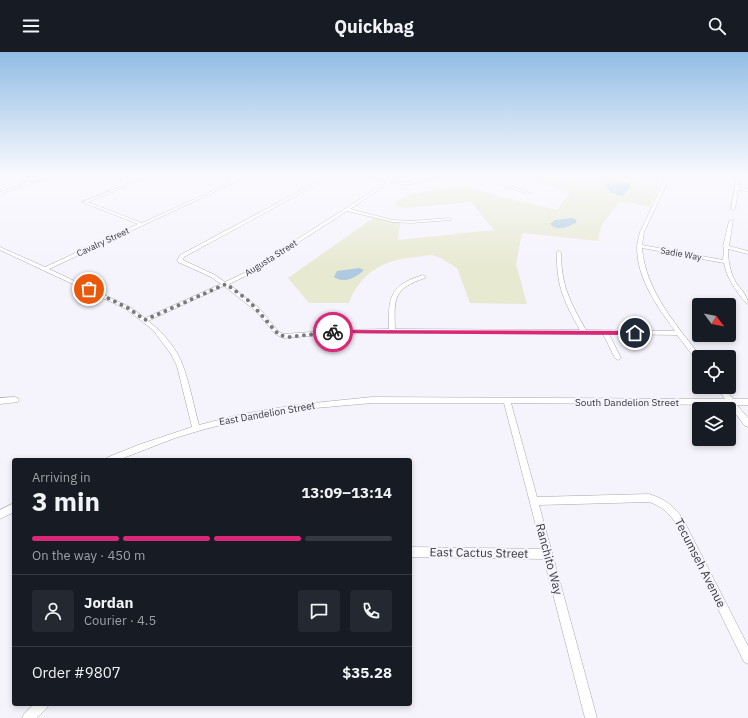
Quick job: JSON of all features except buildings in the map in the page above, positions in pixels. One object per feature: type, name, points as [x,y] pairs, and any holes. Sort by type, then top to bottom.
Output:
[{"type":"street","points":[[95,206],[141,224]]},
{"type":"street","name":"Cavalry Street","points":[[45,269],[180,206]]},
{"type":"street","points":[[273,206],[182,256],[181,262],[213,276],[226,284],[249,301],[277,333],[283,336],[338,332],[392,331],[680,333]]},
{"type":"street","name":"Augusta Street","points":[[145,320],[226,284],[251,270],[351,206]]},
{"type":"street","points":[[654,206],[642,232],[638,246],[639,261],[644,277],[692,350]]},
{"type":"street","points":[[346,209],[393,221],[412,222],[449,219]]},
{"type":"street","points":[[731,222],[725,247],[725,262],[732,281],[748,302]]},
{"type":"street","name":"Sadie Way","points":[[638,246],[725,262]]},
{"type":"street","points":[[725,247],[748,252]]},
{"type":"street","points":[[0,248],[121,305],[145,320],[166,342],[180,366],[196,428]]},
{"type":"street","points":[[559,252],[558,271],[560,283],[584,332]]},
{"type":"street","points":[[392,331],[391,306],[394,292],[404,284],[423,277]]},
{"type":"street","points":[[605,333],[618,358]]},
{"type":"street","points":[[726,394],[732,402]]},
{"type":"street","points":[[0,401],[15,400]]},
{"type":"street","name":"East Dandelion Street","points":[[114,458],[196,428],[255,413],[317,404],[372,400],[507,401]]},
{"type":"street","name":"South Dandelion Street","points":[[507,401],[732,402]]},
{"type":"street","name":"Ranchito Way","points":[[507,401],[591,718]]},
{"type":"street","name":"South Dandelion Street","points":[[736,402],[748,402]]},
{"type":"street","points":[[736,408],[748,424]]},
{"type":"street","name":"Tecumseh Avenue","points":[[533,500],[649,498],[666,504],[673,510],[680,522],[748,658]]},
{"type":"street","points":[[0,515],[12,509]]},
{"type":"street","name":"East Cactus Street","points":[[412,552],[547,554]]},
{"type":"street","points":[[28,718],[41,706]]},
{"type":"green space","points":[[399,206],[425,206],[404,208]]},
{"type":"green space","points":[[474,206],[541,206],[557,210],[560,206],[616,206],[601,226],[598,241],[522,233],[516,264],[527,304],[470,303],[457,268],[442,258],[432,255],[405,258],[384,264],[375,269],[360,283],[349,303],[309,303],[288,278],[373,218],[400,223],[398,240],[494,230]]},
{"type":"water","points":[[575,219],[577,222],[567,227],[556,228],[550,224],[555,220]]},
{"type":"water","points":[[359,268],[364,270],[350,279],[342,280],[334,277],[337,271]]},
{"type":"way so far","points":[[89,289],[128,308],[145,320],[226,284],[249,301],[279,335],[289,337],[333,332]]},
{"type":"route","points":[[333,332],[407,331],[635,333]]}]
